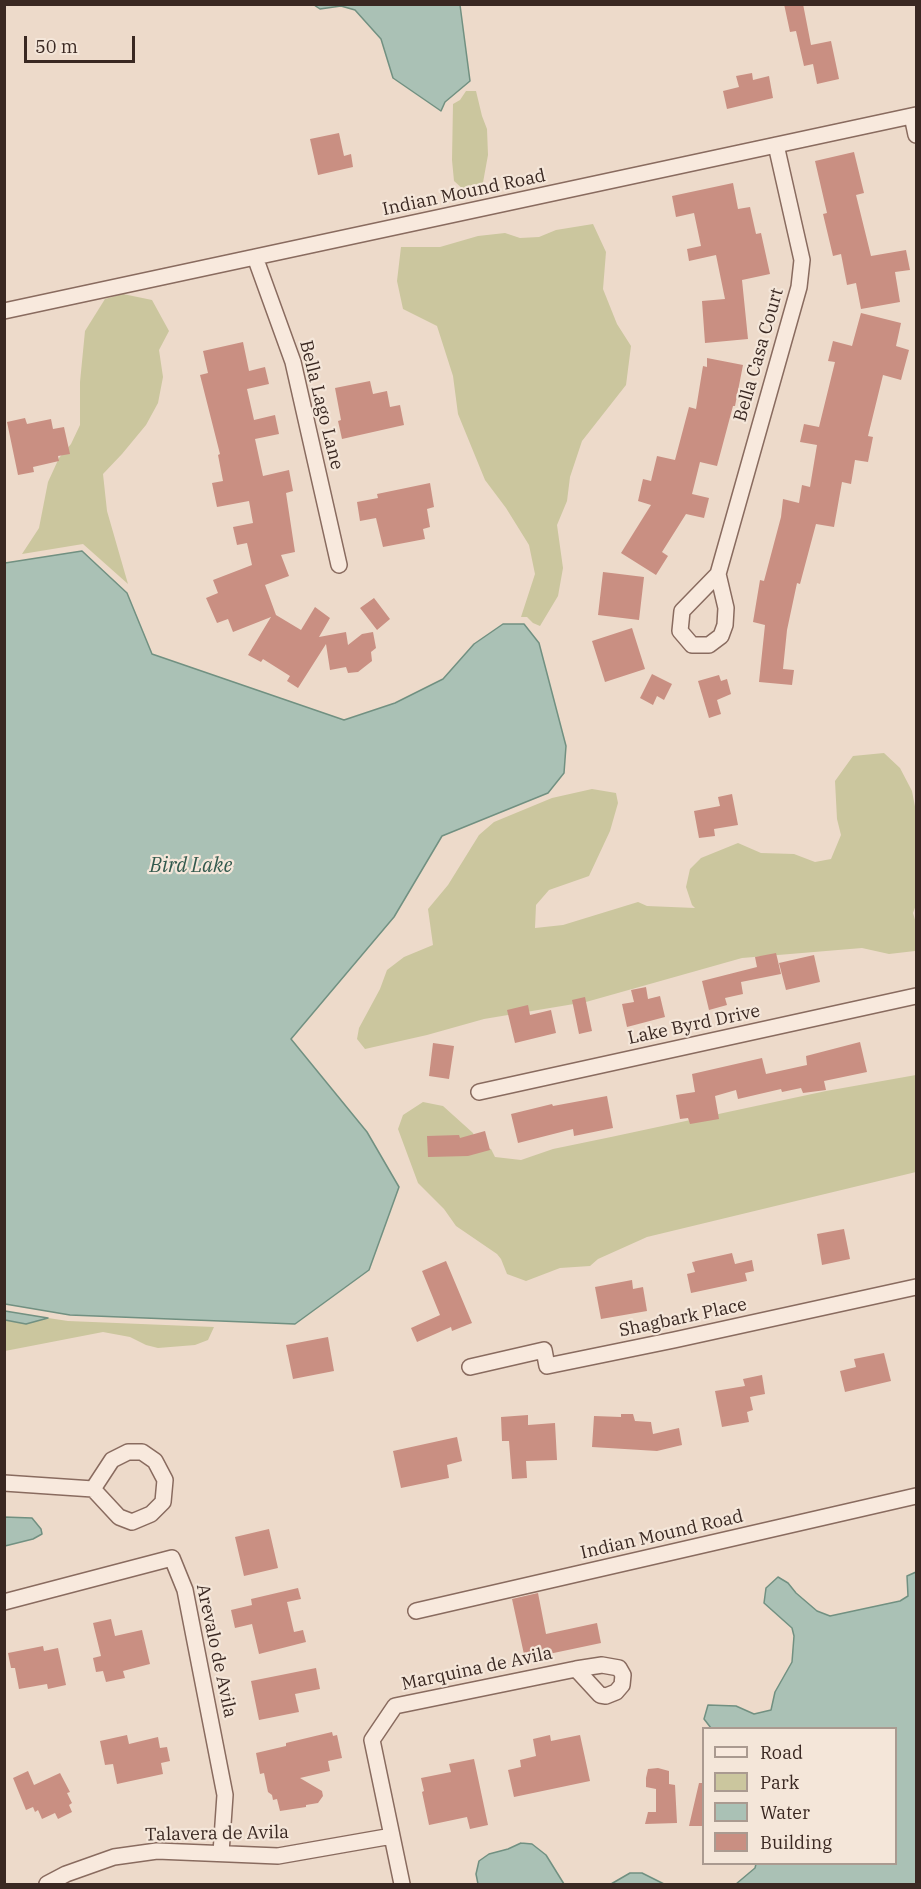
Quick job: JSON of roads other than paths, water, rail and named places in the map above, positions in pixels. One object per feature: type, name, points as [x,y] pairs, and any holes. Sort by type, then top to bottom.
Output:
[{"type":"street","name":"Indian Mound Road","points":[[4,311],[914,116],[916,135]]},
{"type":"street","name":"Bella Casa Court","points":[[718,574],[799,287],[802,260],[776,145]]},
{"type":"street","name":"Bella Lago Lane","points":[[255,257],[293,362],[339,565]]},
{"type":"street","name":"Lake Byrd Drive","points":[[479,1092],[916,996]]},
{"type":"street","name":"Shagbark Place","points":[[470,1367],[544,1350],[547,1366],[916,1287]]},
{"type":"street","points":[[4,1483],[93,1489],[119,1517],[132,1522],[151,1514],[163,1502],[165,1480],[155,1461],[142,1452],[128,1452],[112,1460],[93,1489]]},
{"type":"street","name":"Indian Mound Road","points":[[416,1611],[916,1496]]},
{"type":"street","name":"Arevalo de Avila","points":[[4,1602],[172,1558],[185,1590],[225,1795],[221,1853]]},
{"type":"street","name":"Marquina de Avila","points":[[402,1884],[372,1740],[395,1706],[576,1669]]},
{"type":"street","name":"Talavera de Avila","points":[[48,1884],[66,1874],[114,1857],[157,1851],[278,1856],[392,1836]]},
{"type":"water","points":[[314,5],[460,5],[470,81],[445,102],[441,111],[393,78],[381,39],[355,10],[341,6],[320,9]]},
{"type":"water","name":"Bird Lake","points":[[82,551],[127,593],[152,654],[344,720],[395,703],[443,679],[474,644],[503,624],[524,624],[539,643],[566,746],[564,773],[548,793],[442,836],[394,917],[291,1039],[367,1132],[399,1187],[369,1270],[295,1324],[70,1315],[5,1304],[5,563]]},
{"type":"water","points":[[4,1311],[48,1318],[26,1324],[5,1320]]},
{"type":"water","points":[[4,1517],[32,1518],[41,1529],[42,1534],[33,1539],[5,1546]]},
{"type":"water","points":[[916,1572],[916,1884],[736,1884],[756,1865],[897,1865],[897,1727],[710,1727],[704,1719],[708,1705],[736,1706],[754,1714],[771,1710],[775,1692],[792,1662],[794,1636],[792,1628],[764,1603],[766,1588],[778,1577],[788,1583],[817,1611],[830,1616],[900,1601],[908,1596],[907,1576]]},
{"type":"water","points":[[521,1843],[532,1844],[546,1855],[564,1884],[478,1884],[476,1874],[479,1861],[489,1854]]},
{"type":"water","points":[[630,1873],[642,1873],[664,1884],[611,1884]]}]
